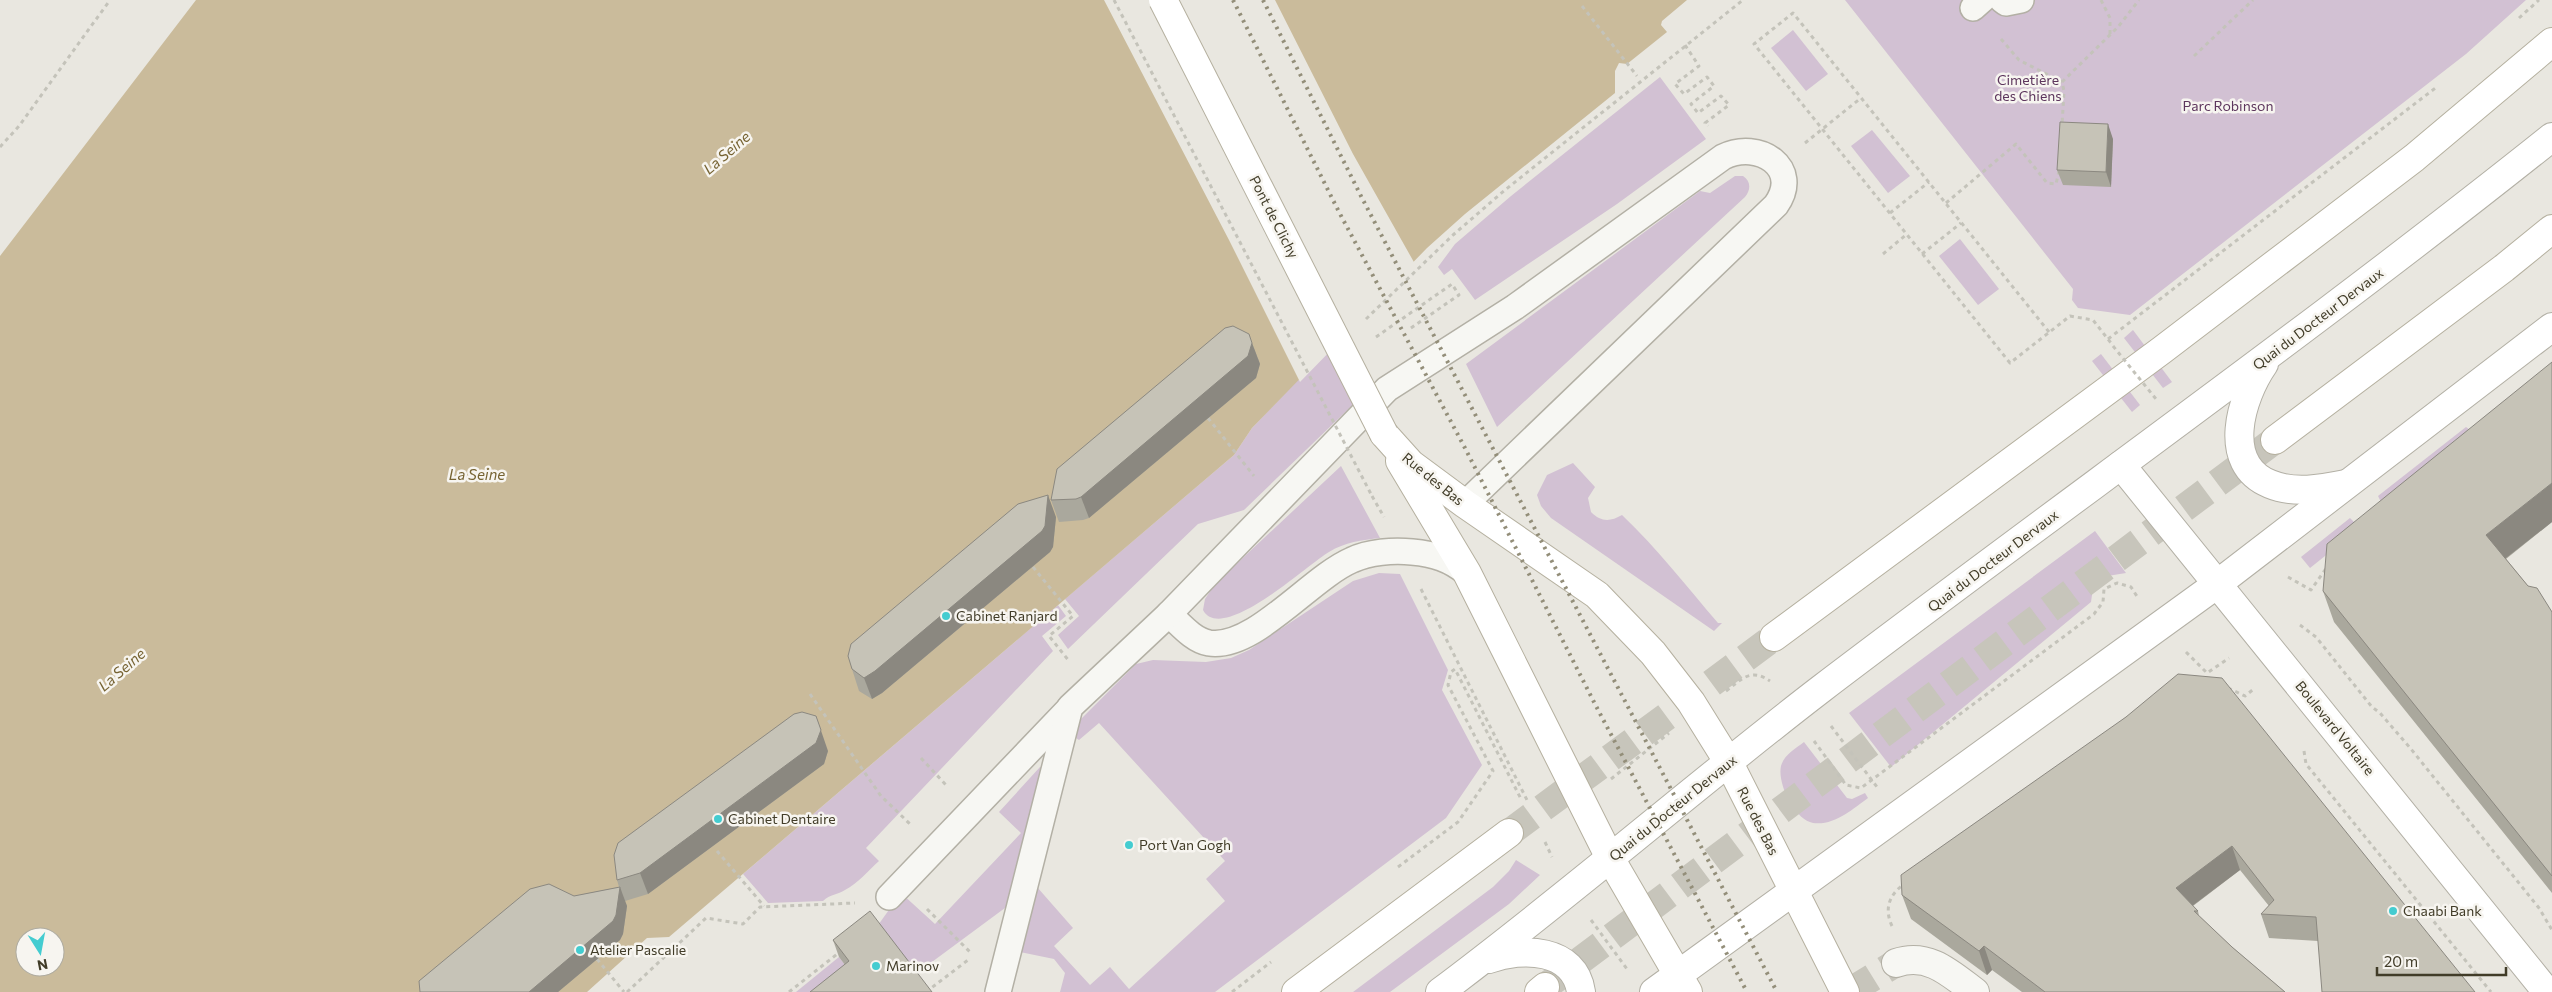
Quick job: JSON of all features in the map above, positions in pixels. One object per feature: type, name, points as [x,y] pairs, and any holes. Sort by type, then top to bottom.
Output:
[{"type":"main road","name":"Pont de Clichy","points":[[1163,0],[1384,434]]},
{"type":"main road","points":[[1774,636],[2162,350],[2375,188],[2552,42]]},
{"type":"main road","name":"Quai du Docteur Dervaux","points":[[1440,992],[1569,892],[1801,705],[2271,355],[2449,219],[2552,137]]},
{"type":"main road","points":[[2275,440],[2504,268],[2552,229]]},
{"type":"main road","points":[[1654,992],[1683,984],[1794,891],[2216,585],[2552,327]]},
{"type":"main road","points":[[2271,355],[2249,390],[2242,409],[2239,442],[2243,457],[2259,478],[2270,484],[2291,489],[2317,489],[2346,484]]},
{"type":"main road","name":"Rue des Bas","points":[[1384,434],[1411,464],[1465,504],[1597,595],[1653,654],[1692,702],[1729,763],[1845,992]]},
{"type":"main road","name":"Rue des Bas","points":[[1384,434],[1467,573],[1610,858],[1683,984]]},
{"type":"main road","name":"Boulevard Voltaire","points":[[2121,465],[2216,585],[2284,665],[2547,992]]},
{"type":"main road","points":[[1296,992],[1509,833]]},
{"type":"main road","points":[[1482,961],[1505,953],[1536,951],[1560,960],[1575,974],[1581,992]]},
{"type":"street","points":[[1908,961],[1946,970],[1975,992]]},
{"type":"lane","points":[[2002,0],[2006,2],[2021,0]]},
{"type":"lane","points":[[895,891],[1070,707],[1169,614],[1387,388],[1515,307],[1723,157],[1744,150],[1763,152],[1770,158],[1778,167],[1784,183],[1782,197],[1776,204],[1465,504]]},
{"type":"lane","points":[[1169,614],[1199,640],[1218,643],[1232,641],[1254,630],[1329,573],[1352,560],[1402,551],[1435,555],[1455,564],[1467,573]]},
{"type":"lane","points":[[998,992],[1070,707]]},
{"type":"path","points":[[0,147],[19,126],[110,0]]},
{"type":"path","points":[[1114,0],[1278,320],[1372,496]]},
{"type":"path","points":[[1362,323],[1453,235],[1505,190],[1743,0]]},
{"type":"path","points":[[2101,0],[2110,18],[2110,35]]},
{"type":"path","points":[[2062,82],[2110,35],[2139,0]]},
{"type":"path","points":[[2194,56],[2253,0]]},
{"type":"path","points":[[2518,19],[2539,0]]},
{"type":"path","points":[[1978,4],[2020,60],[2062,82],[2064,91],[2062,130]]},
{"type":"path","points":[[1582,6],[1637,76]]},
{"type":"path","points":[[2049,332],[1793,13],[1754,44],[2010,363],[2070,316],[2093,320],[2156,398]]},
{"type":"path","points":[[1685,45],[1699,66],[1675,84],[1684,94],[1707,77],[1714,86],[1691,104],[1698,114],[1721,96],[1729,105],[1705,123],[1709,128]]},
{"type":"path","points":[[2108,339],[2444,82]]},
{"type":"path","points":[[1803,145],[1861,98]]},
{"type":"path","points":[[1946,204],[2016,144],[2047,183],[2056,184],[2059,169]]},
{"type":"path","points":[[1890,213],[1929,182]]},
{"type":"path","points":[[1922,254],[1962,223]]},
{"type":"path","points":[[1882,254],[1907,234]]},
{"type":"path","points":[[1372,340],[1452,284],[1459,295],[1407,331]]},
{"type":"path","points":[[1208,418],[1276,503]]},
{"type":"path","points":[[1402,551],[1520,781],[1532,810]]},
{"type":"path","points":[[2287,577],[2311,590],[2325,569],[2333,563]]},
{"type":"path","points":[[1033,567],[1073,616],[1049,636],[1051,639]]},
{"type":"path","points":[[1801,705],[1846,785],[1861,788],[2094,614],[2103,602],[2104,589],[2117,583],[2130,587]]},
{"type":"path","points":[[2295,622],[2316,637],[2372,707],[2380,713],[2411,749],[2533,901],[2552,930]]},
{"type":"path","points":[[2225,688],[2245,696],[2284,665]]},
{"type":"path","points":[[1395,869],[1458,822],[1493,771],[1448,685],[1451,672],[1455,669],[1523,803]]},
{"type":"path","points":[[1736,684],[1753,674],[1760,674],[1801,705],[1880,790],[1894,819]]},
{"type":"path","points":[[810,694],[881,796]]},
{"type":"path","points":[[1620,771],[1663,737]]},
{"type":"path","points":[[2303,748],[2306,764],[2491,992]]},
{"type":"path","points":[[1541,832],[1569,892],[1628,970]]},
{"type":"path","points":[[717,851],[764,907]]},
{"type":"path","points":[[1908,881],[1892,895],[1887,910],[1892,925],[1917,948],[1908,961]]},
{"type":"path","points":[[597,959],[626,992],[706,918],[743,924],[760,907],[887,901],[895,891],[974,956]]},
{"type":"path","points":[[789,992],[848,944]]},
{"type":"path","points":[[1232,992],[1278,957]]},
{"type":"green space","name":"Parc Robinson","points":[[1845,0],[2526,0],[2466,54],[2130,315],[2078,308],[2072,300],[2073,289]]},
{"type":"green space","points":[[1793,30],[1828,74],[1806,91],[1771,48]]},
{"type":"green space","points":[[1660,77],[1706,139],[1617,204],[1475,300],[1452,269],[1444,275],[1438,267],[1455,244],[1511,196]]},
{"type":"green space","points":[[1872,130],[1910,176],[1888,193],[1851,146]]},
{"type":"green space","points":[[1735,176],[1743,176],[1748,180],[1749,189],[1745,197],[1497,427],[1466,364],[1700,191],[1710,193]]},
{"type":"green space","points":[[1960,239],[1999,289],[1978,305],[1939,256]]},
{"type":"green space","points":[[2133,330],[2172,382],[2163,388],[2124,338]]},
{"type":"green space","points":[[1334,342],[1364,394],[1244,510],[1198,524],[1068,649],[1058,635],[1079,616],[1065,599],[1234,455],[1252,428]]},
{"type":"green space","points":[[2101,354],[2140,405],[2132,412],[2092,361]]},
{"type":"green space","points":[[2466,427],[2477,435],[2384,508],[2378,496]]},
{"type":"green space","points":[[1573,463],[1595,487],[1588,498],[1591,512],[1598,518],[1606,520],[1622,515],[1660,554],[1718,623],[1722,623],[1714,631],[1551,518],[1541,506],[1537,495],[1547,475]]},
{"type":"green space","points":[[1341,466],[1380,538],[1354,542],[1329,552],[1265,599],[1246,610],[1228,617],[1213,618],[1203,610],[1205,599],[1215,584]]},
{"type":"green space","points":[[2350,518],[2360,528],[2310,568],[2301,557]]},
{"type":"green space","points":[[2095,531],[2126,573],[2101,577],[2093,588],[2091,602],[1891,767],[1849,713]]},
{"type":"green space","points":[[1379,573],[1400,574],[1448,670],[1442,690],[1482,765],[1446,818],[1215,992],[1060,992],[1065,973],[1054,959],[1020,952],[1037,887],[1073,928],[1054,946],[1090,985],[1110,967],[1129,989],[1225,901],[1206,879],[1225,861],[1099,723],[1079,740],[1076,738],[1080,720],[1136,664],[1153,660],[1206,662],[1231,658],[1249,650],[1353,581]]},
{"type":"green space","points":[[1058,605],[1066,616],[1042,636],[1053,651],[866,848],[879,861],[850,887],[823,901],[768,903],[743,874]]},
{"type":"green space","points":[[1804,742],[1847,798],[1852,799],[1865,793],[1868,798],[1850,812],[1828,822],[1813,823],[1800,815],[1789,800],[1780,773],[1785,759]]},
{"type":"green space","points":[[1040,767],[1043,767],[1009,905],[913,976],[876,928],[901,893],[935,924],[1021,833],[999,812]]},
{"type":"green space","points":[[1516,860],[1540,875],[1509,904],[1390,992],[1353,992],[1493,887],[1509,871]]},
{"type":"green space","points":[[839,957],[855,978],[837,992],[796,992]]},
{"type":"water","name":"La Seine","points":[[196,0],[1687,0],[1662,21],[1661,25],[1667,32],[1627,64],[1619,63],[1615,71],[1615,93],[1465,214],[1427,248],[1252,428],[1234,455],[669,937],[647,938],[587,992],[0,992],[0,256]]},
{"type":"pier","points":[[1104,0],[1275,0],[1353,154],[1415,264],[1300,382],[1229,240]]},
{"type":"building","points":[[2060,122],[2108,124],[2106,172],[2057,170]]},
{"type":"building","points":[[1233,326],[1249,334],[1252,343],[1248,356],[1081,497],[1051,500],[1057,469],[1225,328]]},
{"type":"building","points":[[2552,362],[2552,483],[2486,535],[2528,586],[2537,588],[2552,612],[2552,876],[2323,591],[2327,544]]},
{"type":"building","points":[[1048,495],[1045,526],[1042,531],[875,671],[864,678],[852,669],[848,656],[851,644],[1018,504]]},
{"type":"building","points":[[2178,674],[2222,678],[2475,992],[2322,992],[2316,917],[2261,914],[2274,900],[2232,846],[2176,888],[2198,911],[2194,911],[2232,947],[2285,992],[2045,992],[1984,946],[1979,951],[1902,895],[1901,875],[2126,717]]},
{"type":"building","points":[[802,712],[816,716],[821,730],[816,743],[640,873],[617,880],[614,855],[618,843],[794,714]]},
{"type":"building","points":[[549,884],[574,896],[620,887],[616,915],[613,921],[529,992],[420,992],[419,981],[530,889]]},
{"type":"building","points":[[870,911],[932,992],[810,992],[849,961],[833,940]]},
{"type":"tunnel","points":[[1545,987],[2275,440]]},
{"type":"tunnel","points":[[1509,833],[1774,637]]},
{"type":"tunnel","points":[[1849,992],[1896,963]]},
{"type":"railway","points":[[1233,0],[1339,212],[1465,448],[1596,706],[1747,992]]},
{"type":"railway","points":[[1263,0],[1362,198],[1777,992]]},
{"type":"place","name":"Cabinet Ranjard","points":[[946,616]]},
{"type":"place","name":"Cabinet Dentaire","points":[[718,819]]},
{"type":"place","name":"Port Van Gogh","points":[[1129,845]]},
{"type":"place","name":"Chaabi Bank","points":[[2393,911]]},
{"type":"place","name":"Atelier Pascalie","points":[[580,950]]},
{"type":"place","name":"Marinov","points":[[876,966]]},
{"type":"park label","name":"Cimetière des Chiens","points":[[2028,88]]}]
